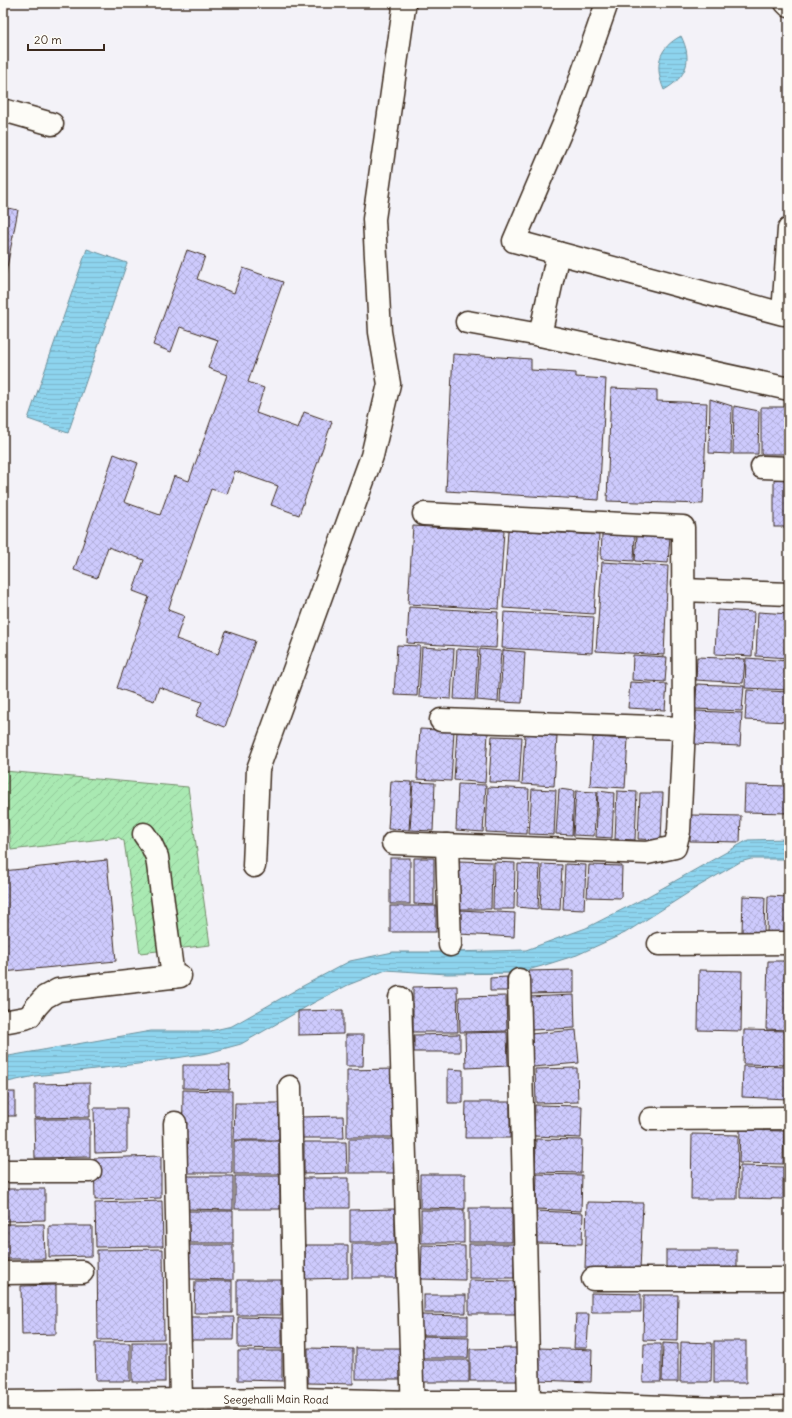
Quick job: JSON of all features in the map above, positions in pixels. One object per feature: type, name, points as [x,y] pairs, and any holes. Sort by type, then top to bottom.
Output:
[{"type":"street","points":[[254,866],[258,769],[372,456],[389,384],[380,332],[374,219],[404,8],[402,3]]},
{"type":"street","points":[[607,3],[569,112],[514,240],[783,314],[789,229]]},
{"type":"street","points":[[786,3],[789,6]]},
{"type":"street","points":[[3,110],[52,124]]},
{"type":"street","points":[[540,336],[558,253]]},
{"type":"street","points":[[467,322],[789,389]]},
{"type":"street","points":[[762,467],[789,468]]},
{"type":"street","points":[[394,843],[647,853],[675,847],[679,831],[684,728],[683,527],[424,514]]},
{"type":"street","points":[[683,590],[789,594]]},
{"type":"street","points":[[441,720],[684,728]]},
{"type":"street","points":[[3,1022],[30,1016],[45,997],[58,990],[176,977],[157,856],[144,834]]},
{"type":"street","points":[[447,845],[450,945]]},
{"type":"street","points":[[659,944],[789,943]]},
{"type":"street","points":[[519,980],[538,1406]]},
{"type":"street","points":[[400,998],[413,1409]]},
{"type":"street","points":[[290,1086],[296,1399]]},
{"type":"street","points":[[651,1119],[789,1118]]},
{"type":"street","points":[[175,1123],[181,1400]]},
{"type":"street","points":[[3,1171],[90,1171]]},
{"type":"street","points":[[3,1273],[82,1272]]},
{"type":"street","points":[[593,1279],[789,1279]]},
{"type":"street","name":"Seegehalli Main Road","points":[[3,1402],[296,1399],[413,1409],[538,1406],[720,1412],[789,1408]]},
{"type":"green space","points":[[4,771],[188,787],[210,945],[140,953],[124,841],[118,837],[11,850]]},
{"type":"water","points":[[681,36],[687,53],[686,67],[683,74],[672,85],[664,90],[659,73],[660,58],[667,46]]},
{"type":"water","points":[[87,249],[127,263],[68,433],[28,419]]},
{"type":"water","points":[[789,839],[786,859],[751,859],[740,862],[625,933],[577,955],[542,966],[517,973],[447,974],[386,970],[348,985],[241,1044],[208,1053],[138,1064],[35,1076],[3,1083],[3,1057],[151,1031],[210,1031],[232,1026],[350,961],[393,952],[526,950],[586,928],[643,899],[748,840]]},
{"type":"building","points":[[3,207],[18,210],[3,288]]},
{"type":"building","points":[[187,250],[205,256],[197,279],[234,293],[243,268],[283,282],[248,382],[264,388],[256,413],[298,428],[304,412],[332,422],[299,515],[271,505],[278,486],[235,471],[227,494],[211,489],[168,610],[184,616],[176,639],[218,654],[226,631],[255,641],[225,727],[196,716],[202,702],[159,687],[154,701],[117,688],[149,597],[133,591],[144,560],[108,547],[97,578],[74,570],[114,454],[138,463],[124,502],[160,515],[174,476],[189,481],[227,375],[208,368],[218,340],[180,327],[171,352],[153,345]]},
{"type":"building","points":[[453,354],[531,359],[531,370],[576,373],[576,377],[606,379],[599,500],[446,491]]},
{"type":"building","points":[[611,388],[657,390],[657,401],[707,403],[703,504],[607,501]]},
{"type":"building","points":[[710,399],[732,406],[731,454],[709,453]]},
{"type":"building","points":[[734,406],[759,411],[758,454],[733,454]]},
{"type":"building","points":[[761,407],[789,407],[789,454],[761,454]]},
{"type":"building","points":[[774,476],[789,476],[789,527],[774,527]]},
{"type":"building","points":[[413,526],[504,531],[499,609],[408,604]]},
{"type":"building","points":[[508,530],[599,535],[594,614],[503,608]]},
{"type":"building","points":[[602,534],[635,535],[634,561],[601,559]]},
{"type":"building","points":[[637,535],[670,537],[668,563],[635,561]]},
{"type":"building","points":[[602,562],[668,566],[664,655],[596,651]]},
{"type":"building","points":[[409,607],[498,612],[496,648],[407,643]]},
{"type":"building","points":[[717,610],[754,612],[752,656],[715,654]]},
{"type":"building","points":[[504,612],[594,617],[592,653],[502,648]]},
{"type":"building","points":[[758,612],[789,614],[789,658],[756,656]]},
{"type":"building","points":[[397,645],[420,646],[417,696],[394,695]]},
{"type":"building","points":[[422,647],[454,649],[451,699],[419,697]]},
{"type":"building","points":[[457,649],[478,650],[475,700],[454,699]]},
{"type":"building","points":[[480,649],[501,651],[498,702],[477,700]]},
{"type":"building","points":[[503,650],[525,652],[522,703],[500,702]]},
{"type":"building","points":[[633,655],[667,657],[665,682],[632,680]]},
{"type":"building","points":[[697,657],[745,659],[743,683],[696,680]]},
{"type":"building","points":[[746,658],[789,661],[789,690],[745,688]]},
{"type":"building","points":[[630,682],[667,684],[665,710],[628,708]]},
{"type":"building","points":[[697,684],[744,686],[742,711],[695,709]]},
{"type":"building","points":[[747,690],[789,692],[789,722],[745,720]]},
{"type":"building","points":[[696,711],[742,713],[740,746],[694,744]]},
{"type":"building","points":[[420,729],[454,731],[451,781],[417,779]]},
{"type":"building","points":[[457,731],[488,733],[485,783],[454,780]]},
{"type":"building","points":[[525,734],[557,736],[554,786],[522,784]]},
{"type":"building","points":[[492,736],[522,737],[519,783],[489,782]]},
{"type":"building","points":[[593,737],[628,739],[625,788],[590,786]]},
{"type":"building","points":[[391,781],[412,782],[409,830],[388,829]]},
{"type":"building","points":[[413,782],[435,783],[433,831],[410,830]]},
{"type":"building","points":[[458,784],[486,785],[483,832],[456,830]]},
{"type":"building","points":[[745,785],[789,786],[789,813],[744,812]]},
{"type":"building","points":[[488,787],[529,789],[527,834],[486,832]]},
{"type":"building","points":[[532,789],[556,790],[554,835],[529,834]]},
{"type":"building","points":[[559,789],[574,791],[572,835],[556,834]]},
{"type":"building","points":[[576,791],[597,792],[594,836],[573,835]]},
{"type":"building","points":[[598,791],[614,793],[612,838],[596,837]]},
{"type":"building","points":[[617,791],[637,792],[635,840],[615,839]]},
{"type":"building","points":[[640,793],[663,793],[661,840],[638,839]]},
{"type":"building","points":[[691,815],[741,816],[740,842],[690,841]]},
{"type":"building","points":[[390,858],[410,858],[410,904],[390,904]]},
{"type":"building","points":[[414,858],[434,858],[434,905],[414,904]]},
{"type":"building","points":[[107,860],[116,961],[3,972],[3,871]]},
{"type":"building","points":[[458,861],[492,862],[491,909],[457,909]]},
{"type":"building","points":[[494,862],[515,863],[514,909],[493,909]]},
{"type":"building","points":[[518,864],[540,865],[538,909],[517,907]]},
{"type":"building","points":[[542,864],[562,865],[560,910],[540,909]]},
{"type":"building","points":[[565,864],[586,865],[584,910],[563,909]]},
{"type":"building","points":[[589,865],[622,866],[621,898],[587,897]]},
{"type":"building","points":[[743,896],[765,897],[764,932],[742,932]]},
{"type":"building","points":[[768,896],[789,897],[788,933],[767,932]]},
{"type":"building","points":[[390,906],[436,906],[436,932],[390,932]]},
{"type":"building","points":[[460,910],[515,913],[514,937],[459,934]]},
{"type":"building","points":[[768,961],[789,961],[788,1030],[766,1029]]},
{"type":"building","points":[[574,970],[574,993],[529,994],[528,971]]},
{"type":"building","points":[[699,970],[742,971],[741,1031],[698,1030]]},
{"type":"building","points":[[507,977],[507,991],[490,991],[490,978]]},
{"type":"building","points":[[457,986],[458,1032],[413,1032],[413,987]]},
{"type":"building","points":[[574,995],[575,1028],[531,1030],[529,997]]},
{"type":"building","points":[[506,996],[507,1031],[460,1032],[459,997]]},
{"type":"building","points":[[343,1010],[343,1034],[298,1035],[298,1011]]},
{"type":"building","points":[[576,1030],[579,1063],[533,1067],[530,1034]]},
{"type":"building","points":[[744,1030],[789,1031],[789,1065],[743,1064]]},
{"type":"building","points":[[507,1032],[508,1066],[466,1068],[465,1033]]},
{"type":"building","points":[[460,1034],[460,1052],[414,1052],[414,1035]]},
{"type":"building","points":[[346,1035],[364,1035],[363,1066],[346,1066]]},
{"type":"building","points":[[183,1065],[230,1065],[229,1089],[183,1088]]},
{"type":"building","points":[[743,1066],[789,1067],[788,1099],[742,1097]]},
{"type":"building","points":[[577,1068],[578,1102],[536,1103],[535,1069]]},
{"type":"building","points":[[394,1069],[394,1137],[347,1137],[347,1070]]},
{"type":"building","points":[[448,1069],[463,1070],[463,1103],[448,1103]]},
{"type":"building","points":[[90,1083],[90,1117],[35,1118],[35,1084]]},
{"type":"building","points":[[183,1090],[232,1091],[232,1173],[182,1173]]},
{"type":"building","points":[[3,1092],[15,1092],[15,1116],[3,1116]]},
{"type":"building","points":[[466,1102],[510,1102],[510,1138],[465,1138]]},
{"type":"building","points":[[235,1103],[279,1103],[279,1140],[234,1140]]},
{"type":"building","points":[[535,1105],[582,1106],[581,1138],[534,1136]]},
{"type":"building","points":[[94,1108],[127,1108],[127,1152],[95,1153]]},
{"type":"building","points":[[343,1116],[344,1138],[301,1138],[301,1117]]},
{"type":"building","points":[[34,1119],[90,1119],[90,1157],[35,1158]]},
{"type":"building","points":[[740,1130],[784,1131],[783,1164],[739,1163]]},
{"type":"building","points":[[692,1134],[738,1135],[737,1199],[691,1199]]},
{"type":"building","points":[[349,1139],[394,1139],[395,1173],[349,1173]]},
{"type":"building","points":[[536,1139],[582,1140],[581,1173],[535,1172]]},
{"type":"building","points":[[234,1141],[279,1141],[279,1174],[234,1174]]},
{"type":"building","points":[[304,1142],[346,1142],[347,1173],[304,1174]]},
{"type":"building","points":[[161,1156],[161,1198],[95,1200],[94,1158]]},
{"type":"building","points":[[740,1166],[783,1167],[783,1199],[740,1198]]},
{"type":"building","points":[[420,1174],[465,1174],[465,1209],[420,1208]]},
{"type":"building","points":[[537,1174],[582,1175],[581,1211],[536,1209]]},
{"type":"building","points":[[186,1176],[233,1176],[233,1210],[186,1209]]},
{"type":"building","points":[[235,1176],[280,1176],[280,1209],[235,1209]]},
{"type":"building","points":[[303,1178],[349,1178],[349,1208],[304,1208]]},
{"type":"building","points":[[3,1189],[45,1189],[45,1220],[3,1221]]},
{"type":"building","points":[[162,1201],[163,1246],[96,1247],[95,1203]]},
{"type":"building","points":[[587,1202],[643,1203],[640,1270],[585,1268]]},
{"type":"building","points":[[469,1208],[512,1208],[512,1242],[469,1242]]},
{"type":"building","points":[[395,1209],[395,1242],[350,1242],[350,1210]]},
{"type":"building","points":[[421,1210],[464,1210],[464,1243],[421,1243]]},
{"type":"building","points":[[188,1211],[233,1211],[233,1243],[187,1243]]},
{"type":"building","points":[[536,1211],[583,1213],[582,1244],[535,1243]]},
{"type":"building","points":[[3,1224],[44,1224],[45,1259],[3,1259]]},
{"type":"building","points":[[49,1226],[92,1226],[92,1256],[49,1257]]},
{"type":"building","points":[[352,1244],[397,1244],[397,1278],[352,1278]]},
{"type":"building","points":[[469,1244],[514,1244],[514,1278],[469,1278]]},
{"type":"building","points":[[189,1245],[233,1245],[233,1280],[188,1279]]},
{"type":"building","points":[[305,1245],[348,1245],[348,1278],[305,1279]]},
{"type":"building","points":[[422,1245],[465,1246],[465,1280],[421,1279]]},
{"type":"building","points":[[163,1249],[164,1339],[98,1340],[97,1250]]},
{"type":"building","points":[[666,1250],[737,1250],[737,1271],[666,1271]]},
{"type":"building","points":[[237,1280],[281,1280],[281,1315],[237,1315]]},
{"type":"building","points":[[469,1280],[515,1281],[515,1314],[469,1314]]},
{"type":"building","points":[[195,1281],[232,1281],[232,1313],[194,1313]]},
{"type":"building","points":[[56,1285],[56,1334],[22,1335],[21,1286]]},
{"type":"building","points":[[591,1293],[641,1294],[641,1312],[591,1312]]},
{"type":"building","points":[[424,1295],[466,1295],[466,1313],[424,1313]]},
{"type":"building","points":[[644,1295],[678,1295],[677,1341],[643,1340]]},
{"type":"building","points":[[576,1314],[589,1314],[587,1348],[574,1348]]},
{"type":"building","points":[[421,1315],[468,1316],[468,1335],[420,1335]]},
{"type":"building","points":[[189,1317],[234,1317],[233,1340],[189,1340]]},
{"type":"building","points":[[238,1317],[282,1318],[282,1349],[238,1348]]},
{"type":"building","points":[[422,1336],[469,1337],[468,1358],[421,1358]]},
{"type":"building","points":[[714,1341],[746,1341],[746,1383],[714,1383]]},
{"type":"building","points":[[132,1342],[165,1342],[165,1382],[132,1382]]},
{"type":"building","points":[[681,1342],[712,1343],[711,1382],[680,1382]]},
{"type":"building","points":[[95,1343],[130,1343],[130,1381],[96,1381]]},
{"type":"building","points":[[663,1343],[678,1344],[678,1382],[662,1382]]},
{"type":"building","points":[[644,1344],[661,1344],[661,1382],[643,1382]]},
{"type":"building","points":[[308,1348],[353,1349],[353,1384],[308,1383]]},
{"type":"building","points":[[356,1348],[401,1348],[401,1379],[356,1379]]},
{"type":"building","points":[[517,1348],[517,1381],[470,1381],[470,1349]]},
{"type":"building","points":[[539,1348],[592,1350],[591,1382],[537,1380]]},
{"type":"building","points":[[238,1351],[282,1351],[282,1381],[238,1380]]},
{"type":"building","points":[[422,1360],[469,1360],[469,1382],[421,1382]]}]
